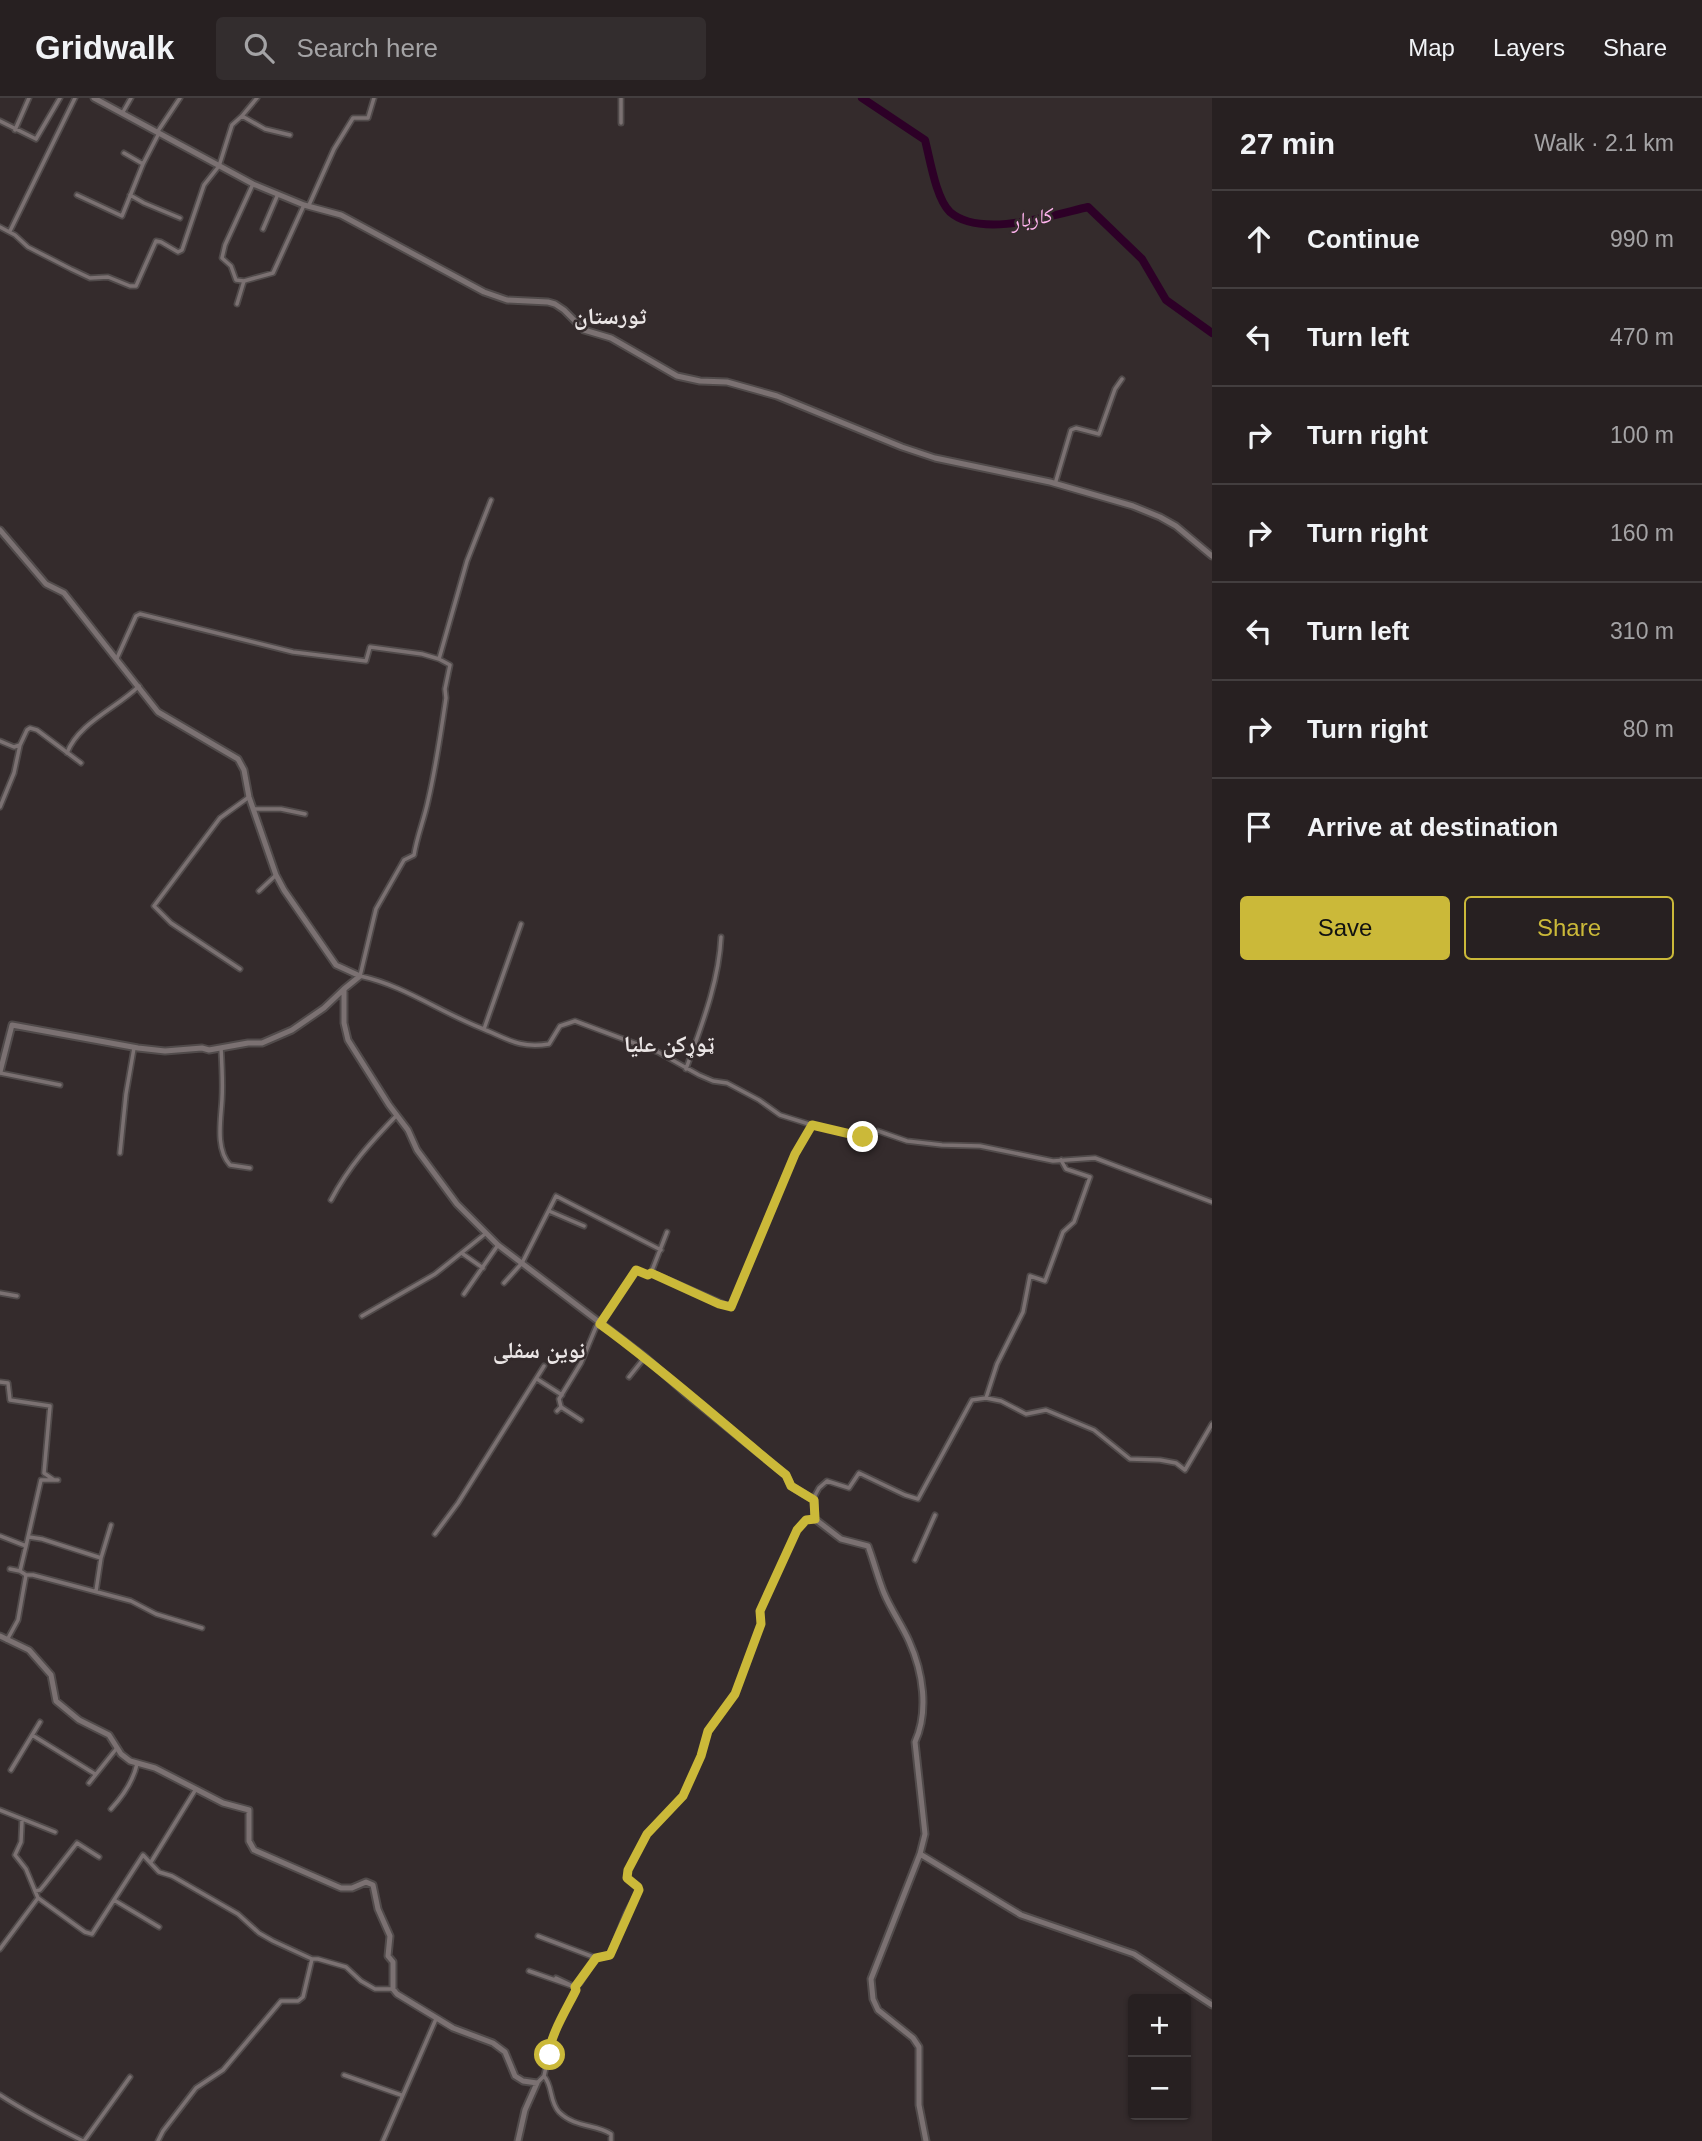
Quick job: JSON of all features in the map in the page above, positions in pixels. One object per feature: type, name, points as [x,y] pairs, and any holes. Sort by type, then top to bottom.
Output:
[{"type":"street","points":[[15,130],[29,98]]},
{"type":"street","points":[[0,121],[36,139],[60,98]]},
{"type":"street","points":[[9,232],[75,98]]},
{"type":"street","points":[[94,98],[253,184],[341,215],[466,284],[491,295],[520,302],[540,301],[555,304],[565,310],[584,330],[611,338],[677,376],[700,381],[727,382],[777,396],[924,454],[1055,484],[1133,506],[1176,526],[1212,556]]},
{"type":"street","points":[[122,112],[131,98]]},
{"type":"street","points":[[77,195],[122,216],[143,164],[180,98]]},
{"type":"street","points":[[0,227],[28,247],[90,278],[108,277],[136,286],[156,241],[178,252],[182,250],[204,185],[219,166],[232,125],[257,98]]},
{"type":"street","points":[[253,184],[223,256],[223,260],[231,266],[236,280],[244,281],[272,272],[334,149],[353,118],[368,118],[374,98]]},
{"type":"street","points":[[621,98],[621,123]]},
{"type":"street","points":[[242,116],[265,129],[290,135]]},
{"type":"street","points":[[124,153],[143,164]]},
{"type":"street","points":[[263,229],[278,194]]},
{"type":"street","points":[[130,195],[180,218]]},
{"type":"street","points":[[237,304],[244,281]]},
{"type":"street","points":[[1055,484],[1071,430],[1076,428],[1099,434],[1115,389],[1122,379]]},
{"type":"street","points":[[439,659],[467,561],[491,500]]},
{"type":"street","points":[[0,530],[46,584],[64,593],[158,712],[238,759],[244,770],[249,797],[276,875],[295,909],[335,964],[360,976],[382,981],[519,1045],[548,1044],[560,1027],[575,1021],[658,1052],[686,1069],[713,1081],[727,1083],[780,1115],[812,1125],[863,1137],[878,1131],[907,1140],[942,1146],[980,1146],[1053,1160],[1095,1158],[1212,1202]]},
{"type":"street","points":[[60,1085],[0,1072],[12,1025],[165,1051],[262,1043],[292,1030],[324,1008],[360,976],[376,909],[404,860],[414,855],[435,769],[450,665],[422,654],[370,646],[366,662],[293,652],[140,614],[136,617],[117,657]]},
{"type":"street","points":[[67,754],[73,742],[98,717],[139,687]]},
{"type":"street","points":[[0,807],[14,773],[20,745],[30,728],[37,730],[81,763]]},
{"type":"street","points":[[0,741],[14,747],[20,745]]},
{"type":"street","points":[[240,968],[171,923],[154,906],[220,818],[249,797]]},
{"type":"street","points":[[254,809],[281,809],[304,814]]},
{"type":"street","points":[[259,891],[276,875]]},
{"type":"street","points":[[484,1029],[521,924]]},
{"type":"street","points":[[686,1069],[703,1022],[720,952],[721,937]]},
{"type":"street","points":[[344,989],[344,1023],[348,1040],[408,1130],[429,1167],[485,1234],[645,1357],[786,1475],[791,1486],[813,1499]]},
{"type":"street","points":[[120,1153],[134,1047]]},
{"type":"street","points":[[221,1048],[223,1098],[219,1118],[223,1156],[230,1165],[250,1168]]},
{"type":"street","points":[[331,1200],[364,1148],[397,1115]]},
{"type":"street","points":[[581,1420],[561,1407],[559,1399],[581,1363],[596,1327],[636,1270],[648,1275],[651,1273],[731,1307],[789,1167],[812,1125]]},
{"type":"street","points":[[986,1398],[997,1364],[1023,1312],[1030,1276],[1045,1281],[1063,1232],[1074,1222],[1090,1177],[1066,1169],[1061,1160]]},
{"type":"street","points":[[504,1283],[522,1263],[556,1196],[661,1250]]},
{"type":"street","points":[[549,1211],[584,1226]]},
{"type":"street","points":[[651,1273],[667,1232]]},
{"type":"street","points":[[362,1316],[435,1274],[485,1234]]},
{"type":"street","points":[[464,1294],[498,1245]]},
{"type":"street","points":[[463,1254],[483,1268]]},
{"type":"street","points":[[0,1293],[18,1296]]},
{"type":"street","points":[[629,1377],[645,1357]]},
{"type":"street","points":[[435,1534],[544,1366]]},
{"type":"street","points":[[537,1379],[562,1395]]},
{"type":"street","points":[[0,1382],[8,1383],[10,1400],[50,1406],[44,1473],[56,1480],[41,1480],[20,1571]]},
{"type":"street","points":[[815,1519],[813,1499],[819,1488],[827,1481],[849,1488],[859,1473],[918,1499],[972,1400],[986,1398],[1001,1401],[1026,1414],[1046,1410],[1094,1430],[1130,1458],[1176,1463],[1185,1470],[1212,1424]]},
{"type":"street","points":[[557,1411],[561,1407]]},
{"type":"street","points":[[915,1560],[935,1515]]},
{"type":"street","points":[[538,1936],[596,1958],[610,1955],[639,1890],[626,1876],[647,1834],[683,1796],[701,1756],[708,1731],[735,1694],[761,1624],[760,1611],[797,1530],[806,1520],[815,1519],[841,1539],[868,1546],[883,1591],[909,1641],[922,1684],[920,1731],[915,1742],[925,1834],[920,1854],[871,1979],[873,1998],[878,2010],[913,2038],[919,2047],[919,2105],[926,2141]]},
{"type":"street","points":[[96,1591],[101,1558],[111,1525]]},
{"type":"street","points":[[0,1536],[26,1546]]},
{"type":"street","points":[[29,1537],[101,1558]]},
{"type":"street","points":[[10,1569],[131,1601],[148,1611],[202,1628]]},
{"type":"street","points":[[8,1640],[18,1620],[26,1575]]},
{"type":"street","points":[[0,1636],[29,1650],[51,1675],[56,1701],[79,1720],[109,1735],[125,1757],[137,1764],[155,1768],[223,1803],[249,1810],[250,1846],[263,1855],[309,1872],[341,1888],[352,1888],[366,1882],[373,1885],[378,1909],[390,1936],[388,1956],[394,1965],[393,1989]]},
{"type":"street","points":[[11,1770],[40,1722]]},
{"type":"street","points":[[32,1735],[95,1774]]},
{"type":"street","points":[[89,1783],[117,1748]]},
{"type":"street","points":[[111,1809],[123,1796],[134,1777],[137,1764]]},
{"type":"street","points":[[151,1862],[197,1789]]},
{"type":"street","points":[[0,1810],[55,1832]]},
{"type":"street","points":[[22,1821],[21,1842],[15,1855],[26,1869],[38,1898],[90,1934],[143,1855],[159,1872],[181,1881],[238,1914],[259,1933],[312,1959],[346,1967],[375,1989],[393,1989],[436,2019],[493,2043],[505,2052],[515,2076],[523,2081],[537,2083]]},
{"type":"street","points":[[36,1891],[40,1891],[46,1884],[77,1843],[99,1857]]},
{"type":"street","points":[[920,1854],[1021,1915],[1133,1954],[1212,2005]]},
{"type":"street","points":[[0,1949],[38,1898]]},
{"type":"street","points":[[114,1900],[159,1927]]},
{"type":"street","points":[[550,2059],[552,2039],[576,1990],[575,1987],[596,1958]]},
{"type":"street","points":[[158,2141],[163,2130],[196,2088],[223,2070],[281,2001],[298,2001],[303,1997],[312,1959]]},
{"type":"street","points":[[529,1970],[575,1987]]},
{"type":"street","points":[[556,1978],[575,1987]]},
{"type":"street","points":[[383,2141],[436,2019]]},
{"type":"street","points":[[518,2141],[525,2110],[537,2083],[544,2076],[546,2067]]},
{"type":"street","points":[[344,2075],[401,2095]]},
{"type":"street","points":[[544,2076],[552,2104],[561,2114],[582,2126],[606,2131],[611,2134],[611,2141]]},
{"type":"street","points":[[0,2102],[1,2096],[60,2131],[84,2141],[130,2077]]},
{"type":"waterway","name":"کاربار","points":[[862,98],[925,140],[937,189],[950,212],[963,220],[998,224],[1017,223],[1088,207],[1142,259],[1166,300],[1212,333]]},
{"type":"district","name":"ثورستان","points":[[610,316]]},
{"type":"district","name":"ټوړکن علیا","points":[[669,1044]]},
{"type":"district","name":"نوین سفلى","points":[[539,1350]]},
{"type":"route","points":[[550,2055],[552,2039],[576,1990],[575,1987],[596,1958],[610,1955],[639,1890],[627,1878],[628,1870],[647,1834],[683,1796],[701,1756],[708,1731],[735,1694],[761,1624],[760,1611],[797,1530],[806,1520],[815,1519],[814,1500],[791,1486],[786,1475],[645,1357],[600,1324],[636,1270],[648,1275],[651,1273],[731,1307],[795,1154],[812,1125],[863,1137]]}]
